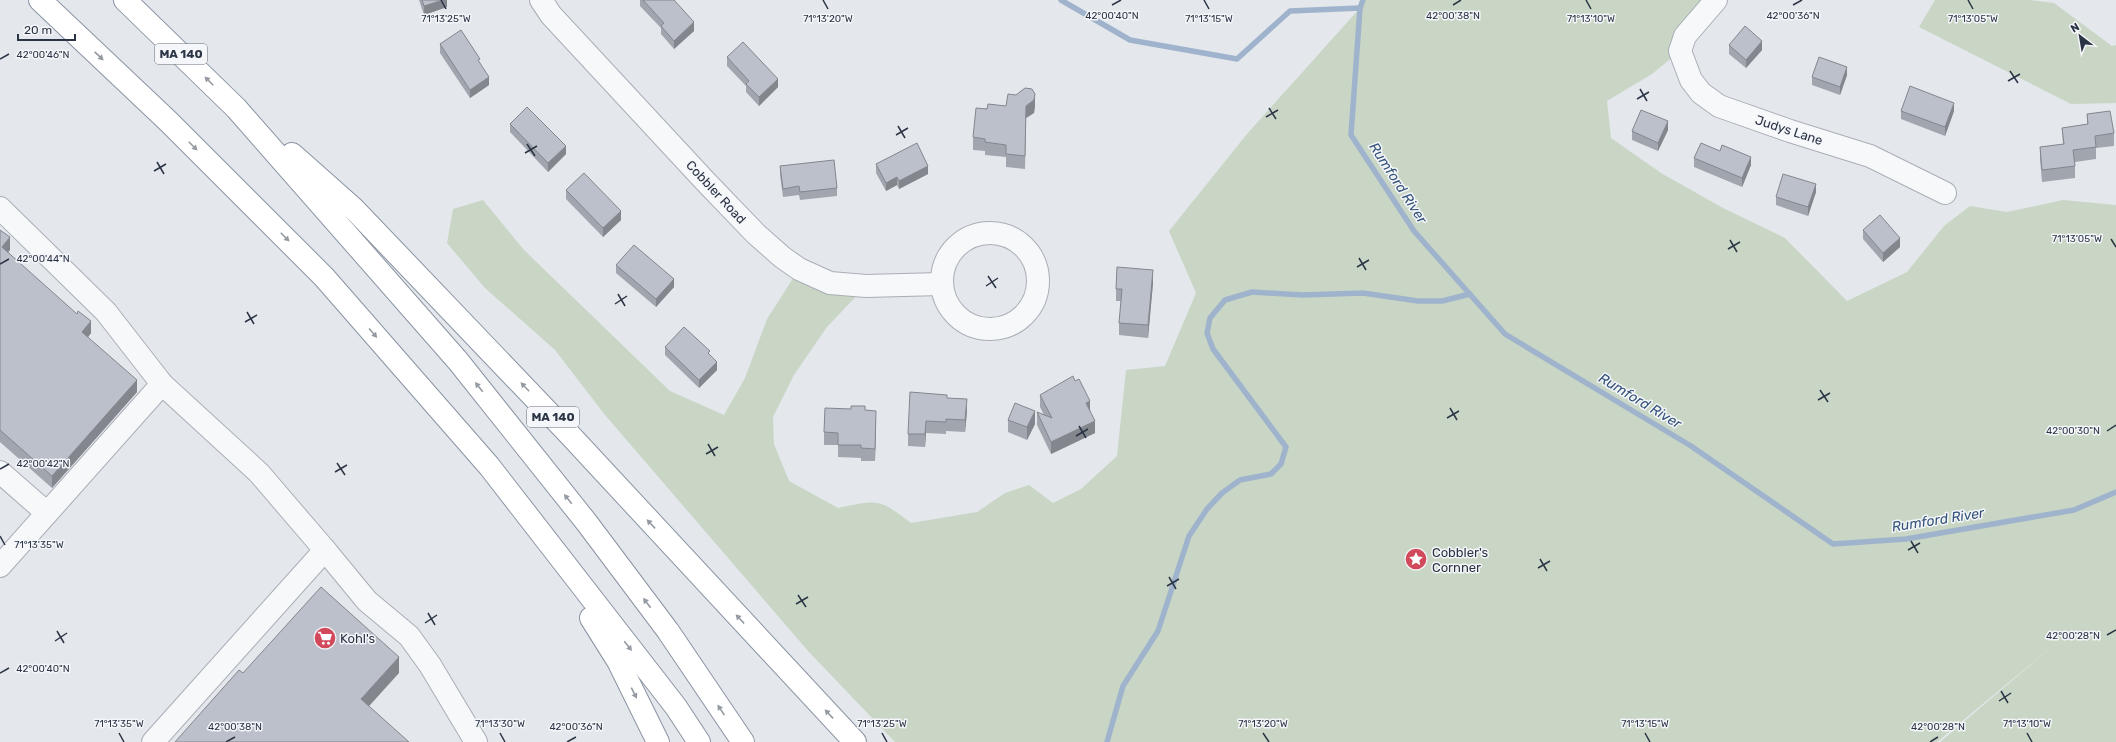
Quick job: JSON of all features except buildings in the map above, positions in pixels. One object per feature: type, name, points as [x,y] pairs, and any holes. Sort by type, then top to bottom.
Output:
[{"type":"highway","points":[[40,0],[169,122],[324,277],[489,466],[676,707],[699,742]]},
{"type":"highway","name":"MA 140","points":[[125,0],[236,108],[324,181],[354,208],[569,434],[855,742]]},
{"type":"highway","points":[[236,108],[341,225],[463,367],[587,523],[649,605],[743,742]]},
{"type":"highway","points":[[536,527],[618,661],[658,742]]},
{"type":"street","name":"Cobbler Road","points":[[541,0],[551,15],[705,181],[756,234],[782,257],[799,269],[830,283],[866,286],[941,284]]},
{"type":"street","name":"Judys Lane","points":[[1716,0],[1685,36],[1680,52],[1691,80],[1701,93],[1719,106],[1790,131],[1870,156],[1945,193]]},
{"type":"street","points":[[0,208],[106,312],[162,384],[259,473],[367,601],[409,636],[430,665],[476,742]]},
{"type":"street","points":[[989,233],[1008,236],[1024,246],[1035,262],[1038,281],[1034,300],[1022,316],[1005,326],[986,329],[971,325],[958,318],[946,302],[941,284],[944,264],[954,248],[970,237],[989,233]]},
{"type":"street","points":[[0,566],[162,384]]},
{"type":"street","points":[[0,472],[47,513]]},
{"type":"street","points":[[153,742],[325,550]]},
{"type":"green space","points":[[1363,0],[1727,0],[1680,51],[1652,74],[1607,101],[1611,138],[1661,173],[1723,208],[1785,238],[1847,301],[1907,272],[1944,226],[1970,206],[2007,212],[2063,200],[2116,205],[2116,742],[1940,742],[2060,640],[1937,742],[895,742],[809,652],[605,415],[555,350],[485,288],[447,243],[453,209],[483,200],[524,250],[670,391],[724,415],[745,378],[767,319],[799,269],[866,286],[827,327],[794,375],[773,417],[774,444],[789,481],[838,508],[862,503],[878,503],[891,509],[911,523],[977,512],[1005,493],[1029,485],[1053,503],[1081,489],[1117,456],[1126,370],[1165,366],[1196,293],[1169,231],[1247,134],[1360,8]]},
{"type":"green space","points":[[1935,0],[2029,0],[2054,3],[2112,46],[2116,45],[2116,103],[2071,104],[1919,27]]},
{"type":"waterway","name":"Rumford River","points":[[1061,0],[1130,40],[1237,59],[1290,11],[1360,8]]},
{"type":"waterway","name":"Rumford River","points":[[1363,0],[1360,8],[1351,135],[1414,231],[1505,334],[1691,446],[1833,544],[1906,539],[2074,510],[2116,492]]},
{"type":"waterway","points":[[1107,742],[1123,686],[1158,631],[1189,536],[1207,509],[1222,493],[1240,480],[1271,474],[1281,464],[1286,447],[1213,349],[1207,333],[1210,318],[1225,300],[1252,292],[1302,295],[1363,293],[1418,301],[1442,301],[1470,294]]},
{"type":"place","name":"Cobbler's Cornner","points":[[1416,559]]},
{"type":"place","name":"Kohl's","points":[[325,638]]}]
